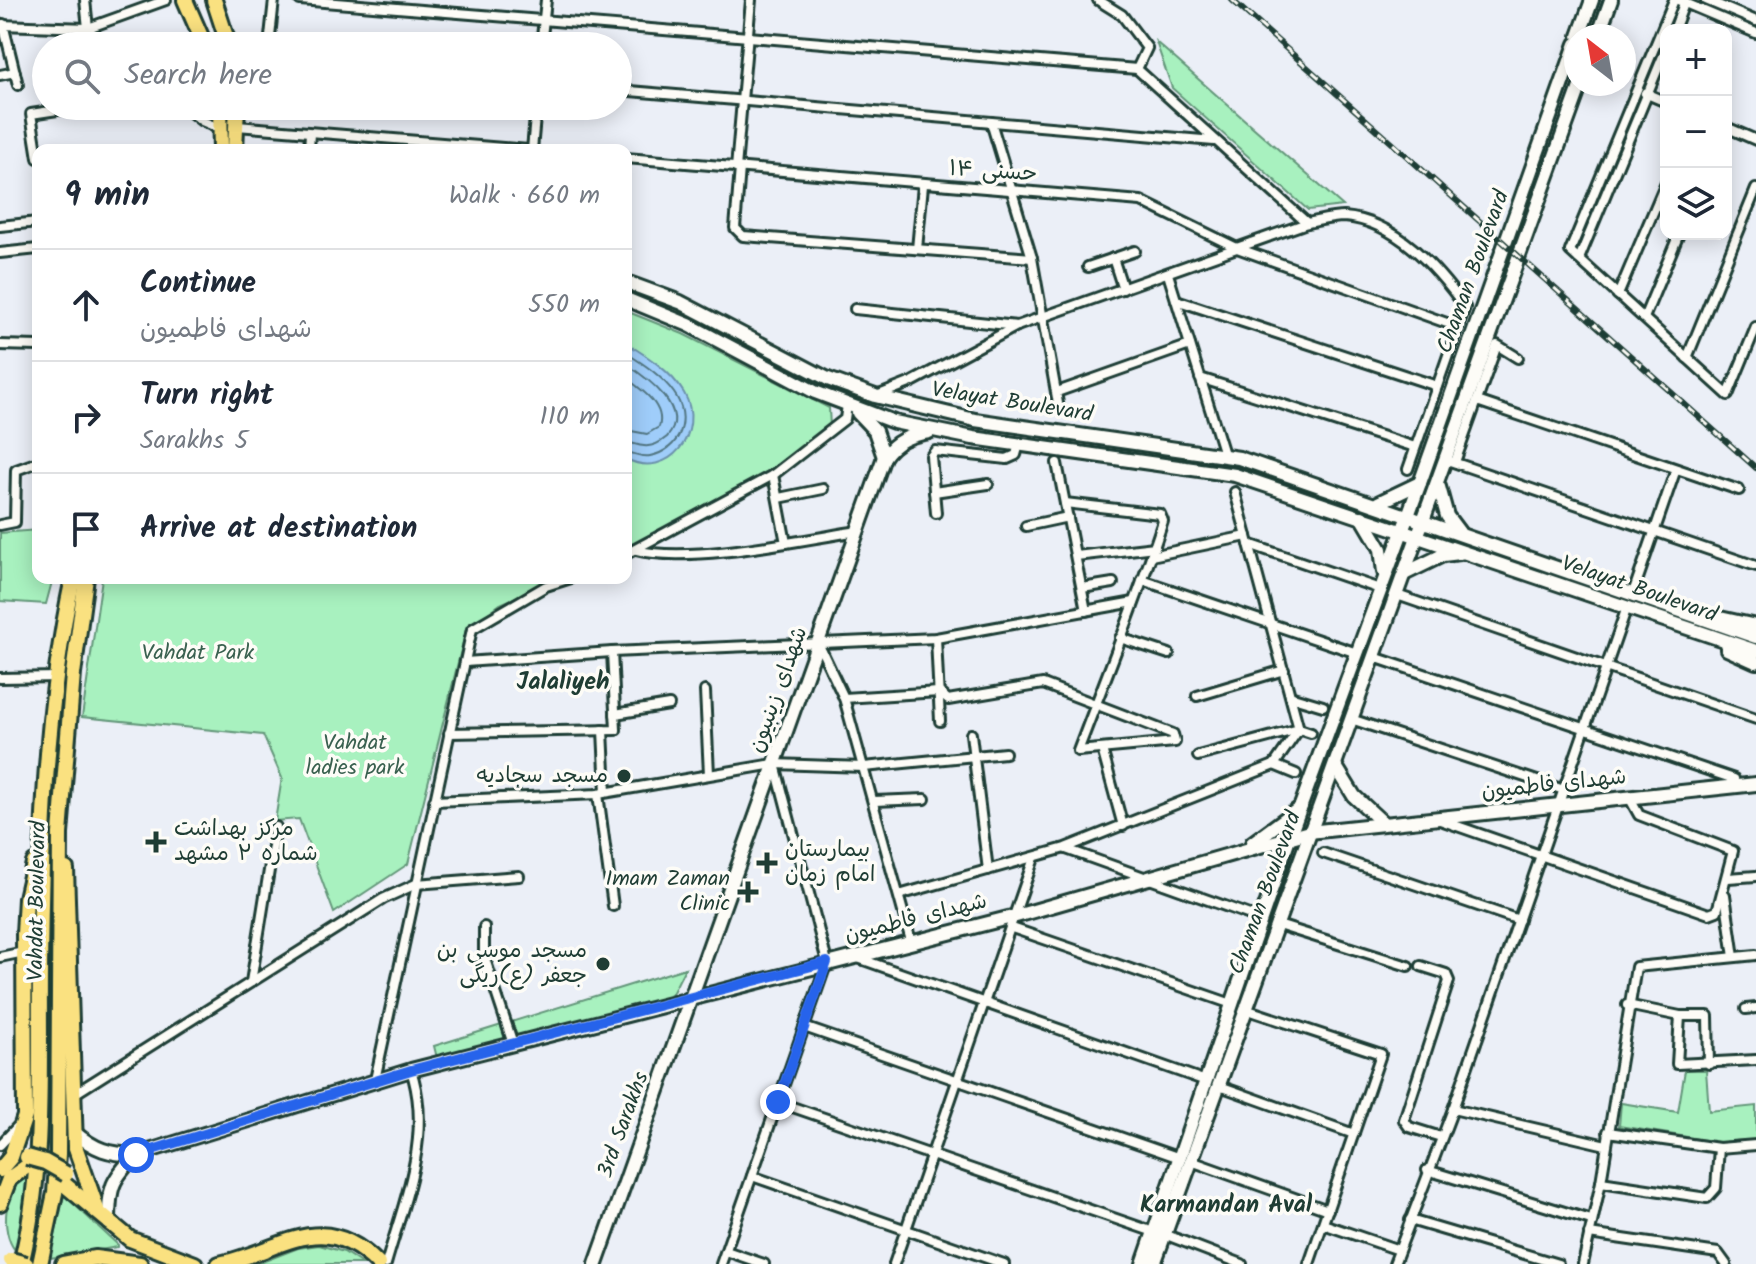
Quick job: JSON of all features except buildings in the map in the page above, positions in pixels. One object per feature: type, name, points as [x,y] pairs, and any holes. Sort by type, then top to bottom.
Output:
[{"type":"main road","points":[[185,0],[199,32]]},
{"type":"main road","points":[[214,0],[224,32]]},
{"type":"main road","points":[[1583,24],[1592,0]]},
{"type":"main road","points":[[1602,24],[1611,0]]},
{"type":"main road","name":"Chaman Boulevard","points":[[1239,1006],[1261,919],[1289,838],[1409,514],[1564,78]]},
{"type":"main road","name":"Chaman Boulevard","points":[[1143,1264],[1159,1233],[1239,1006],[1275,924],[1438,484],[1451,461],[1577,96]]},
{"type":"main road","points":[[221,120],[221,144]]},
{"type":"main road","points":[[236,144],[237,120]]},
{"type":"main road","name":"Velayat Boulevard","points":[[632,284],[680,302],[793,362],[875,396],[918,409],[1224,454],[1378,503],[1756,637]]},
{"type":"main road","name":"Velayat Boulevard","points":[[632,301],[689,325],[775,372],[847,405],[894,422],[1019,444],[1224,472],[1756,651]]},
{"type":"main road","points":[[847,405],[875,431],[884,457]]},
{"type":"main road","points":[[884,457],[891,446],[902,440],[936,431]]},
{"type":"main road","name":"شهدای زینبیون","points":[[690,999],[884,457]]},
{"type":"main road","points":[[1378,503],[1420,483]]},
{"type":"main road","points":[[1438,484],[1447,516],[1459,532]]},
{"type":"main road","points":[[1362,517],[1381,549],[1383,583]]},
{"type":"main road","points":[[1404,574],[1443,555],[1465,553]]},
{"type":"main road","name":"Vahdat Boulevard","points":[[15,1261],[32,1222],[39,1150],[41,835],[58,677],[72,584]]},
{"type":"main road","name":"Vahdat Boulevard","points":[[40,1264],[49,1226],[58,1154],[60,834],[73,674],[85,584]]},
{"type":"main road","points":[[1684,611],[1756,626]]},
{"type":"main road","points":[[1681,626],[1756,662]]},
{"type":"main road","points":[[1335,765],[1354,796],[1382,822]]},
{"type":"main road","name":"شهدای فاطمیون","points":[[74,1132],[92,1147],[108,1154],[136,1155],[411,1070],[851,955],[1014,922],[1145,877],[1309,832],[1756,784]]},
{"type":"main road","points":[[1237,851],[1301,807]]},
{"type":"main road","points":[[60,834],[69,888],[75,1146],[98,1212]]},
{"type":"main road","points":[[3,1166],[25,1116],[26,898],[41,835]]},
{"type":"main road","points":[[1261,919],[1275,924]]},
{"type":"main road","name":"3rd Sarakhs","points":[[596,1264],[690,999]]},
{"type":"main road","points":[[109,1223],[109,1193],[115,1176],[136,1155]]},
{"type":"main road","points":[[3,1166],[27,1162],[65,1179],[109,1223],[130,1239],[195,1264]]},
{"type":"main road","points":[[0,1203],[9,1179],[27,1162]]},
{"type":"main road","name":"Chaman Boulevard","points":[[1154,1264],[1159,1233]]},
{"type":"main road","points":[[219,1264],[305,1235],[329,1235],[348,1242],[378,1264]]},
{"type":"main road","points":[[63,1264],[90,1261],[140,1264]]},
{"type":"street","points":[[85,0],[91,32]]},
{"type":"street","points":[[18,85],[1,24],[88,28],[166,0]]},
{"type":"street","points":[[271,32],[274,0]]},
{"type":"street","points":[[300,0],[1137,69],[1307,223]]},
{"type":"street","points":[[543,32],[546,0]]},
{"type":"street","points":[[751,0],[735,228],[743,236],[1032,258]]},
{"type":"street","points":[[1098,0],[1122,15],[1147,48],[1137,69]]},
{"type":"street","points":[[1706,0],[1718,2],[1756,21]]},
{"type":"street","points":[[1680,1],[1756,33]]},
{"type":"street","points":[[1675,24],[1680,1]]},
{"type":"street","points":[[1680,1],[1637,89],[1570,251],[1728,395],[1756,327]]},
{"type":"street","points":[[1733,23],[1737,13]]},
{"type":"street","points":[[1579,259],[1660,63]]},
{"type":"street","points":[[0,75],[15,72]]},
{"type":"street","points":[[1637,89],[1660,99]]},
{"type":"street","points":[[632,91],[1214,141]]},
{"type":"street","points":[[32,114],[36,144]]},
{"type":"street","points":[[201,120],[222,130]]},
{"type":"street","points":[[531,144],[534,120]]},
{"type":"street","points":[[991,122],[1032,258],[1059,409]]},
{"type":"street","points":[[237,126],[452,144]]},
{"type":"street","points":[[1732,130],[1756,140]]},
{"type":"street","points":[[309,144],[310,133]]},
{"type":"street","name":"حسنی ۱۴","points":[[632,159],[1141,201],[1237,248],[1458,327]]},
{"type":"street","points":[[917,249],[923,185]]},
{"type":"street","points":[[1687,358],[1756,189]]},
{"type":"street","points":[[1618,295],[1660,196]]},
{"type":"street","points":[[875,396],[912,382],[1017,326],[1307,223],[1344,217],[1389,231],[1439,271],[1465,307],[1408,469]]},
{"type":"street","points":[[0,226],[32,223]]},
{"type":"street","points":[[1644,318],[1676,240]]},
{"type":"street","points":[[0,253],[32,250]]},
{"type":"street","points":[[1088,267],[1135,251]]},
{"type":"street","points":[[1113,258],[1123,289]]},
{"type":"street","points":[[1168,274],[1224,454]]},
{"type":"street","points":[[1176,300],[1437,386]]},
{"type":"street","points":[[855,309],[1017,326]]},
{"type":"street","points":[[0,345],[32,346]]},
{"type":"street","points":[[1057,392],[1190,345]]},
{"type":"street","points":[[1518,358],[1497,345],[1451,461],[1756,566]]},
{"type":"street","points":[[1200,378],[1415,447]]},
{"type":"street","points":[[912,382],[908,395],[918,409]]},
{"type":"street","points":[[1477,401],[1739,490]]},
{"type":"street","points":[[632,551],[773,475],[845,419],[847,405]]},
{"type":"street","points":[[936,513],[931,456],[935,451],[1007,459],[1016,455],[1019,444]]},
{"type":"street","points":[[1057,463],[1086,611]]},
{"type":"street","points":[[0,525],[15,522],[16,470],[32,464]]},
{"type":"street","points":[[1633,593],[1676,469]]},
{"type":"street","points":[[773,475],[786,543]]},
{"type":"street","points":[[934,492],[988,484]]},
{"type":"street","points":[[779,498],[823,489]]},
{"type":"street","points":[[899,895],[1065,848],[1274,765],[1299,729],[1293,697],[1235,492]]},
{"type":"street","points":[[844,698],[939,692],[948,700],[1043,684],[1096,704],[1173,734],[1175,742],[1078,751],[1096,704],[1120,638],[1153,551],[1163,521],[1160,514],[1065,503]]},
{"type":"street","points":[[1026,526],[1068,517]]},
{"type":"street","points":[[635,550],[658,556],[786,543],[858,531]]},
{"type":"street","points":[[1076,556],[1248,540],[1383,583]]},
{"type":"street","points":[[1142,580],[1357,653]]},
{"type":"street","points":[[1082,588],[1113,583]]},
{"type":"street","points":[[375,1080],[472,629],[552,584]]},
{"type":"street","points":[[1397,595],[1756,719]]},
{"type":"street","points":[[465,662],[612,652],[936,638],[1134,602]]},
{"type":"street","points":[[1394,1264],[1427,1170],[1453,1109],[1627,607]]},
{"type":"street","points":[[936,638],[940,721]]},
{"type":"street","points":[[1120,638],[1169,654]]},
{"type":"street","points":[[818,643],[844,698],[911,941]]},
{"type":"street","points":[[449,733],[616,730],[612,652]]},
{"type":"street","points":[[1374,657],[1734,779]]},
{"type":"street","points":[[1197,696],[1284,670]]},
{"type":"street","points":[[0,678],[58,677]]},
{"type":"street","points":[[705,691],[709,774]]},
{"type":"street","points":[[1293,697],[1323,706]]},
{"type":"street","points":[[615,714],[669,705]]},
{"type":"street","points":[[1351,719],[1564,790]]},
{"type":"street","points":[[1198,756],[1299,729],[1311,733]]},
{"type":"street","points":[[603,730],[602,793],[613,906]]},
{"type":"street","points":[[971,734],[988,870]]},
{"type":"street","points":[[1102,749],[1123,826]]},
{"type":"street","points":[[434,801],[602,793],[774,764],[864,767],[1005,753]]},
{"type":"street","points":[[721,1264],[827,962],[774,764]]},
{"type":"street","points":[[1274,765],[1296,774]]},
{"type":"street","points":[[1432,817],[1540,858],[1713,914],[1725,891],[1733,851],[1639,815],[1629,797]]},
{"type":"street","points":[[874,801],[925,799]]},
{"type":"street","points":[[251,982],[276,827]]},
{"type":"street","points":[[1065,848],[1261,919]]},
{"type":"street","points":[[1323,853],[1519,920]]},
{"type":"street","points":[[894,1264],[986,1005],[1034,858]]},
{"type":"street","points":[[73,1094],[383,899],[416,884],[519,876]]},
{"type":"street","points":[[1728,878],[1756,876]]},
{"type":"street","points":[[1725,891],[1734,957]]},
{"type":"street","points":[[1014,922],[1136,972],[1381,1054],[1309,1264]]},
{"type":"street","points":[[1275,924],[1408,966]]},
{"type":"street","points":[[484,927],[484,956],[513,1044]]},
{"type":"street","points":[[0,957],[24,952]]},
{"type":"street","points":[[851,955],[1354,1134]]},
{"type":"street","points":[[1583,1264],[1601,1182],[1627,1005],[1636,967],[1756,955]]},
{"type":"street","points":[[1421,966],[1446,974],[1449,981],[1404,1120],[1409,1127],[1441,1137]]},
{"type":"street","points":[[1627,1005],[1680,1016],[1708,1016],[1709,1064]]},
{"type":"street","points":[[1680,1016],[1677,1064],[1756,1060]]},
{"type":"street","points":[[804,1027],[1328,1210]]},
{"type":"street","points":[[386,1264],[420,1146],[418,1090],[411,1070]]},
{"type":"street","points":[[778,1102],[1242,1264]]},
{"type":"street","points":[[1453,1109],[1606,1145]]},
{"type":"street","points":[[0,1145],[25,1116]]},
{"type":"street","points":[[1608,1132],[1719,1148],[1756,1145]]},
{"type":"street","points":[[1601,1182],[1707,1198],[1716,1188],[1719,1148]]},
{"type":"street","points":[[1427,1170],[1591,1220]]},
{"type":"street","points":[[752,1176],[1004,1264]]},
{"type":"street","points":[[1410,1220],[1558,1264]]},
{"type":"street","points":[[1323,1224],[1399,1250]]},
{"type":"street","points":[[1589,1234],[1718,1253],[1726,1264]]},
{"type":"street","points":[[726,1251],[764,1264]]},
{"type":"green space","points":[[1156,42],[1343,206],[1308,210],[1172,88]]},
{"type":"green space","points":[[632,313],[683,334],[829,408],[830,427],[752,483],[632,545]]},
{"type":"green space","points":[[32,530],[32,584],[51,584],[46,604],[0,601],[0,533]]},
{"type":"green space","points":[[101,584],[546,584],[500,604],[466,630],[408,864],[334,913],[299,819],[275,821],[282,778],[263,735],[82,717]]},
{"type":"green space","points":[[685,968],[670,998],[437,1058],[434,1046]]},
{"type":"green space","points":[[1685,1070],[1706,1070],[1709,1111],[1756,1106],[1756,1140],[1718,1142],[1619,1126],[1621,1103],[1678,1112]]},
{"type":"green space","points":[[29,1176],[15,1250],[7,1232],[9,1199],[20,1181]]},
{"type":"green space","points":[[64,1195],[118,1245],[118,1247],[50,1258]]},
{"type":"green space","points":[[319,1245],[344,1252],[362,1264],[257,1264],[298,1248]]},
{"type":"water","points":[[632,347],[672,378],[684,393],[690,408],[687,437],[679,449],[669,458],[642,464],[632,461]]},
{"type":"railway","points":[[1232,0],[1756,468]]},
{"type":"place","name":"مسجد سجادیه","points":[[624,776]]},
{"type":"place","name":"مرکز بهداشت شماره ۲ مشهد","points":[[156,842]]},
{"type":"place","name":"بیمارستان امام زمان","points":[[767,863]]},
{"type":"place","name":"Imam Zaman Clinic","points":[[748,892]]},
{"type":"place","name":"مسجد موسی بن جعفر (ع)ریگی","points":[[603,964]]},
{"type":"district","name":"Jalaliyeh","points":[[563,682]]},
{"type":"district","name":"Karmandan Aval","points":[[1226,1205]]},
{"type":"route","points":[[136,1155],[375,1080],[827,962],[778,1102]]},
{"type":"park label","name":"Vahdat Park","points":[[198,653]]},
{"type":"park label","name":"Vahdat ladies park","points":[[355,756]]}]
